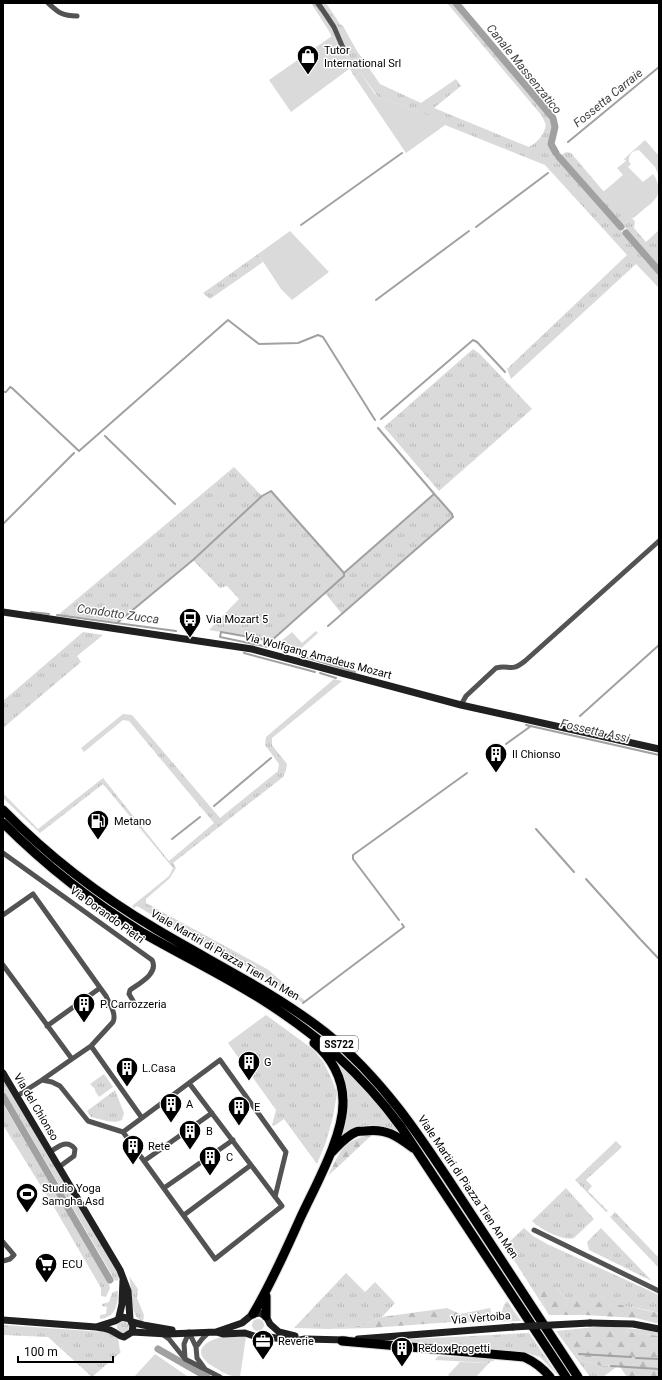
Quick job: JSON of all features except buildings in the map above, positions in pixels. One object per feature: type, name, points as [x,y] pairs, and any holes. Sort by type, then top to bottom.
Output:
[{"type":"highway","name":"Viale Martiri di Piazza Tien An Men","points":[[3,810],[54,856],[106,898],[157,930],[255,984],[282,1001],[325,1033],[360,1064],[396,1103],[427,1147],[578,1376]]},
{"type":"highway","name":"Viale Martiri di Piazza Tien An Men","points":[[3,823],[44,861],[104,907],[143,933],[244,989],[278,1010],[314,1036],[354,1071],[385,1104],[418,1151],[566,1377]]},
{"type":"highway","name":"SS722","points":[[250,1317],[267,1290],[330,1155],[341,1122],[342,1091],[339,1077],[327,1055],[278,1010]]},
{"type":"highway","name":"SS722","points":[[330,1155],[344,1140],[356,1132],[372,1130],[386,1131],[418,1151]]},
{"type":"highway","name":"SS722","points":[[267,1290],[265,1306],[268,1320]]},
{"type":"highway","points":[[342,1341],[524,1357],[536,1362],[550,1377]]},
{"type":"main road","name":"Via Wolfgang Amadeus Mozart","points":[[3,612],[252,649],[460,705],[659,749]]},
{"type":"main road","name":"Via del Chionso","points":[[3,1073],[111,1253],[123,1276],[128,1291],[131,1320]]},
{"type":"main road","name":"Via del Chionso","points":[[117,1319],[122,1304],[123,1276]]},
{"type":"main road","name":"Via Vertoiba","points":[[213,1332],[242,1323],[250,1317],[260,1313],[279,1332],[305,1339],[342,1341],[513,1327],[590,1323],[633,1324],[659,1329]]},
{"type":"main road","points":[[3,1320],[96,1327],[114,1331],[118,1335],[124,1337],[132,1332],[133,1326],[131,1320],[124,1317],[96,1327]]},
{"type":"main road","points":[[250,1317],[246,1327],[251,1334]]},
{"type":"main road","points":[[114,1331],[113,1326],[117,1319]]},
{"type":"main road","name":"Via Vertoiba","points":[[131,1320],[143,1325],[182,1332]]},
{"type":"main road","points":[[263,1336],[268,1331],[268,1320]]},
{"type":"main road","name":"Via Vertoiba","points":[[132,1332],[213,1332],[222,1334],[251,1334],[257,1337],[263,1336],[295,1341],[305,1339]]},
{"type":"street","points":[[48,3],[65,16],[77,16]]},
{"type":"street","points":[[318,3],[334,27],[343,48]]},
{"type":"street","points":[[460,705],[466,696],[496,668],[516,668],[525,661],[659,541]]},
{"type":"street","name":"Via Dorando Pietri","points":[[3,853],[152,960],[154,964],[152,973],[130,990],[129,994],[135,1004]]},
{"type":"street","points":[[3,915],[33,894],[106,996],[114,1019],[91,1046],[17,1096]]},
{"type":"street","points":[[3,965],[72,1059]]},
{"type":"street","points":[[47,1026],[100,988]]},
{"type":"street","points":[[91,1046],[142,1118]]},
{"type":"street","points":[[123,1132],[220,1060],[286,1152],[275,1197]]},
{"type":"street","points":[[42,1080],[52,1082],[60,1086],[91,1123],[123,1132],[215,1259],[282,1206],[189,1083]]},
{"type":"street","points":[[144,1161],[212,1113]]},
{"type":"street","points":[[164,1188],[232,1140]]},
{"type":"street","name":"Via del Chionso","points":[[50,1152],[64,1143],[69,1144],[75,1149],[74,1156],[59,1167]]},
{"type":"street","points":[[184,1215],[251,1165]]},
{"type":"street","points":[[534,1230],[659,1291]]},
{"type":"street","points":[[3,1242],[14,1255],[10,1259],[3,1261]]},
{"type":"street","points":[[190,1332],[198,1361],[205,1369]]},
{"type":"street","points":[[185,1359],[183,1352],[184,1344],[190,1332]]},
{"type":"street","points":[[185,1359],[196,1350],[202,1339],[213,1332]]},
{"type":"street","points":[[159,1333],[169,1339],[185,1359],[220,1377]]},
{"type":"green space","points":[[311,3],[326,3],[340,24],[343,26],[357,51],[380,84],[421,103],[456,79],[461,86],[434,108],[529,147],[540,138],[546,125],[542,116],[447,3],[454,3],[552,119],[553,123],[549,142],[551,150],[559,157],[559,161],[659,274],[659,288],[636,264],[511,379],[507,369],[627,255],[545,165],[445,125],[447,123],[378,97],[361,73],[354,76],[350,69],[353,66]]},
{"type":"green space","points":[[332,36],[353,66],[291,112],[269,80]]},
{"type":"green space","points":[[361,73],[378,97],[448,123],[406,153],[354,76]]},
{"type":"green space","points":[[645,140],[659,156],[659,176],[655,167],[639,150],[631,153],[629,162],[631,164],[628,167],[643,182],[653,174],[656,178],[659,190],[655,200],[632,219],[627,220],[603,192],[623,175],[617,168],[626,161],[624,159]]},
{"type":"green space","points":[[566,152],[571,153],[627,219],[633,219],[635,222],[634,228],[646,242],[659,230],[659,266],[565,159],[560,156]]},
{"type":"green space","points":[[290,231],[329,272],[292,300],[281,289],[258,254]]},
{"type":"green space","points":[[258,254],[263,262],[210,299],[203,293]]},
{"type":"green space","points":[[473,349],[480,354],[532,409],[439,491],[384,427]]},
{"type":"green space","points":[[234,467],[262,496],[271,491],[344,573],[434,494],[453,517],[342,614],[325,593],[271,641],[209,630],[239,599],[227,586],[220,588],[193,560],[119,622],[58,615]]},
{"type":"green space","points":[[316,631],[318,633],[298,651],[276,645],[292,632],[302,643]]},
{"type":"green space","points":[[83,632],[103,635],[77,656],[81,662],[3,728],[3,701]]},
{"type":"green space","points":[[334,679],[342,681],[272,738],[272,745],[287,764],[283,777],[173,863],[176,868],[170,878],[146,899],[146,903],[267,969],[305,1001],[303,1003],[261,974],[137,906],[134,908],[132,906],[169,876],[173,868],[103,784],[40,833],[3,798],[3,793],[38,829],[103,778],[169,861],[214,823],[129,721],[123,720],[84,752],[81,748],[123,714],[132,715],[220,818],[278,771],[279,764],[265,745],[266,737]]},
{"type":"green space","points":[[266,1015],[314,1050],[324,1063],[337,1093],[333,1117],[326,1142],[317,1164],[284,1119],[274,1126],[272,1125],[276,1110],[228,1043]]},
{"type":"green space","points":[[338,1065],[364,1090],[403,1136],[388,1129],[371,1125],[357,1128],[339,1140],[345,1120],[348,1102],[345,1085]]},
{"type":"green space","points":[[104,1074],[113,1087],[99,1097],[95,1089],[90,1084]]},
{"type":"green space","points":[[3,1077],[120,1274],[118,1280],[116,1281],[113,1278],[3,1089]]},
{"type":"green space","points":[[115,1090],[124,1113],[122,1120],[116,1122],[91,1117],[87,1111]]},
{"type":"green space","points":[[3,1104],[107,1278],[110,1288],[106,1297],[101,1296],[101,1288],[54,1207],[3,1125]]},
{"type":"green space","points":[[373,1134],[328,1176],[336,1159],[349,1143],[363,1136]]},
{"type":"green space","points":[[616,1141],[622,1147],[586,1180],[592,1186],[588,1191],[608,1211],[606,1212],[575,1180]]},
{"type":"green space","points":[[566,1188],[594,1219],[574,1238],[570,1239],[552,1234],[532,1221]]},
{"type":"green space","points":[[615,1212],[659,1258],[659,1268],[610,1217]]},
{"type":"green space","points":[[524,1228],[533,1236],[547,1244],[659,1295],[659,1313],[564,1298],[557,1288],[539,1294],[549,1315],[505,1246]]},
{"type":"green space","points":[[601,1228],[652,1281],[589,1250],[587,1242]]},
{"type":"green space","points":[[346,1273],[365,1292],[375,1282],[395,1303],[382,1317],[360,1326],[329,1329],[294,1328]]},
{"type":"green space","points":[[129,1276],[138,1289],[137,1298],[144,1315],[143,1322],[138,1319],[133,1309]]},
{"type":"green space","points":[[551,1286],[557,1288],[564,1298],[621,1305],[659,1313],[659,1324],[636,1318],[585,1315],[549,1315],[539,1294],[542,1288]]},
{"type":"green space","points":[[118,1291],[117,1305],[113,1313],[110,1316],[100,1319],[100,1315],[106,1314],[107,1307],[102,1306],[102,1304],[109,1302],[112,1293]]},
{"type":"green space","points":[[507,1301],[521,1321],[452,1322],[493,1319],[500,1317]]},
{"type":"green space","points":[[447,1308],[460,1314],[490,1308],[493,1319],[371,1328],[329,1329],[360,1326],[382,1317]]},
{"type":"green space","points":[[260,1319],[263,1320],[263,1330],[256,1331],[253,1330],[252,1323],[253,1320]]},
{"type":"green space","points":[[123,1321],[127,1323],[129,1327],[127,1331],[123,1333],[119,1331],[117,1327],[119,1323]]},
{"type":"green space","points":[[3,1325],[104,1332],[118,1338],[121,1352],[92,1377],[48,1337],[3,1335]]},
{"type":"green space","points":[[605,1326],[644,1330],[659,1333],[659,1336],[623,1331],[598,1331],[568,1342],[581,1360],[601,1366],[619,1365],[603,1377],[590,1377],[556,1331]]},
{"type":"green space","points":[[598,1331],[623,1331],[659,1336],[659,1377],[627,1377],[619,1365],[601,1366],[581,1360],[568,1342],[570,1335]]},
{"type":"green space","points":[[529,1333],[559,1377],[540,1357],[527,1353],[375,1341]]},
{"type":"green space","points":[[226,1336],[246,1337],[240,1377],[226,1374],[209,1364],[202,1356],[201,1351],[206,1344],[210,1341]]},
{"type":"green space","points":[[155,1354],[187,1376],[189,1377],[134,1377]]},
{"type":"green space","points":[[438,1356],[494,1359],[494,1361],[489,1363],[435,1360]]},
{"type":"green space","points":[[460,1362],[489,1363],[476,1377],[451,1377],[448,1375]]},
{"type":"waterway","points":[[315,3],[320,10]]},
{"type":"waterway","name":"Canale Massenzatico","points":[[456,3],[553,118],[555,127],[551,144],[556,153]]},
{"type":"waterway","name":"Fossetta Carraie","points":[[568,142],[659,67]]},
{"type":"waterway","points":[[301,225],[402,153]]},
{"type":"waterway","name":"Canale Massenzatico","points":[[559,157],[621,227]]},
{"type":"waterway","points":[[476,227],[548,173]]},
{"type":"waterway","points":[[376,300],[469,231]]},
{"type":"waterway","name":"Canale Massenzatico","points":[[626,233],[659,271]]},
{"type":"waterway","points":[[3,392],[6,392],[10,387],[12,388],[79,451],[228,320],[259,344],[298,343],[318,335],[323,337],[375,420]]},
{"type":"waterway","points":[[381,419],[473,340],[477,342],[505,372]]},
{"type":"waterway","points":[[378,428],[436,496]]},
{"type":"waterway","points":[[105,436],[175,504]]},
{"type":"waterway","points":[[3,524],[74,453]]},
{"type":"waterway","points":[[117,623],[193,560],[262,496],[271,491],[344,573]]},
{"type":"waterway","points":[[268,647],[220,637],[221,632],[271,641],[344,576],[344,573],[434,494]]},
{"type":"waterway","points":[[328,626],[453,517],[437,497]]},
{"type":"waterway","name":"Condotto Zucca","points":[[31,612],[49,614]]},
{"type":"waterway","name":"Condotto Zucca","points":[[57,615],[176,631]]},
{"type":"waterway","points":[[580,716],[659,645]]},
{"type":"waterway","name":"Fossetta Assi","points":[[244,653],[315,672]]},
{"type":"waterway","name":"Condotto Zucca","points":[[298,655],[355,672]]},
{"type":"waterway","name":"Fossetta Assi","points":[[320,673],[336,678]]},
{"type":"waterway","name":"Fossetta Assi","points":[[526,725],[659,755]]},
{"type":"waterway","points":[[506,744],[531,726]]},
{"type":"waterway","points":[[214,806],[271,758]]},
{"type":"waterway","points":[[399,920],[353,859],[353,855],[467,773]]},
{"type":"waterway","points":[[172,839],[200,817]]},
{"type":"waterway","points":[[536,829],[574,872]]},
{"type":"waterway","points":[[586,879],[640,939]]},
{"type":"waterway","points":[[303,1003],[404,927],[402,924]]},
{"type":"waterway","points":[[641,940],[659,959]]},
{"type":"waterway","points":[[3,1096],[110,1280]]},
{"type":"waterway","points":[[158,1349],[207,1377]]},
{"type":"waterway","points":[[579,1354],[631,1357]]},
{"type":"waterway","points":[[636,1358],[659,1359]]},
{"type":"waterway","points":[[611,1366],[659,1369]]},
{"type":"place","name":"Tutor International Srl","points":[[308,76]]},
{"type":"place","name":"Via Mozart 5","points":[[190,638]]},
{"type":"place","name":"Il Chionso","points":[[496,774]]},
{"type":"place","name":"Metano","points":[[98,840]]},
{"type":"place","name":"P. Carrozzeria","points":[[84,1024]]},
{"type":"place","name":"G","points":[[249,1082]]},
{"type":"place","name":"L.Casa","points":[[127,1088]]},
{"type":"place","name":"A","points":[[171,1124]]},
{"type":"place","name":"E","points":[[239,1126]]},
{"type":"place","name":"B","points":[[190,1150]]},
{"type":"place","name":"Rete","points":[[133,1166]]},
{"type":"place","name":"C","points":[[210,1176]]},
{"type":"place","name":"Studio Yoga Samgha Asd","points":[[27,1214]]},
{"type":"place","name":"ECU","points":[[46,1284]]},
{"type":"place","name":"Reverie","points":[[263,1360]]},
{"type":"place","name":"Redox Progetti","points":[[402,1368]]}]
